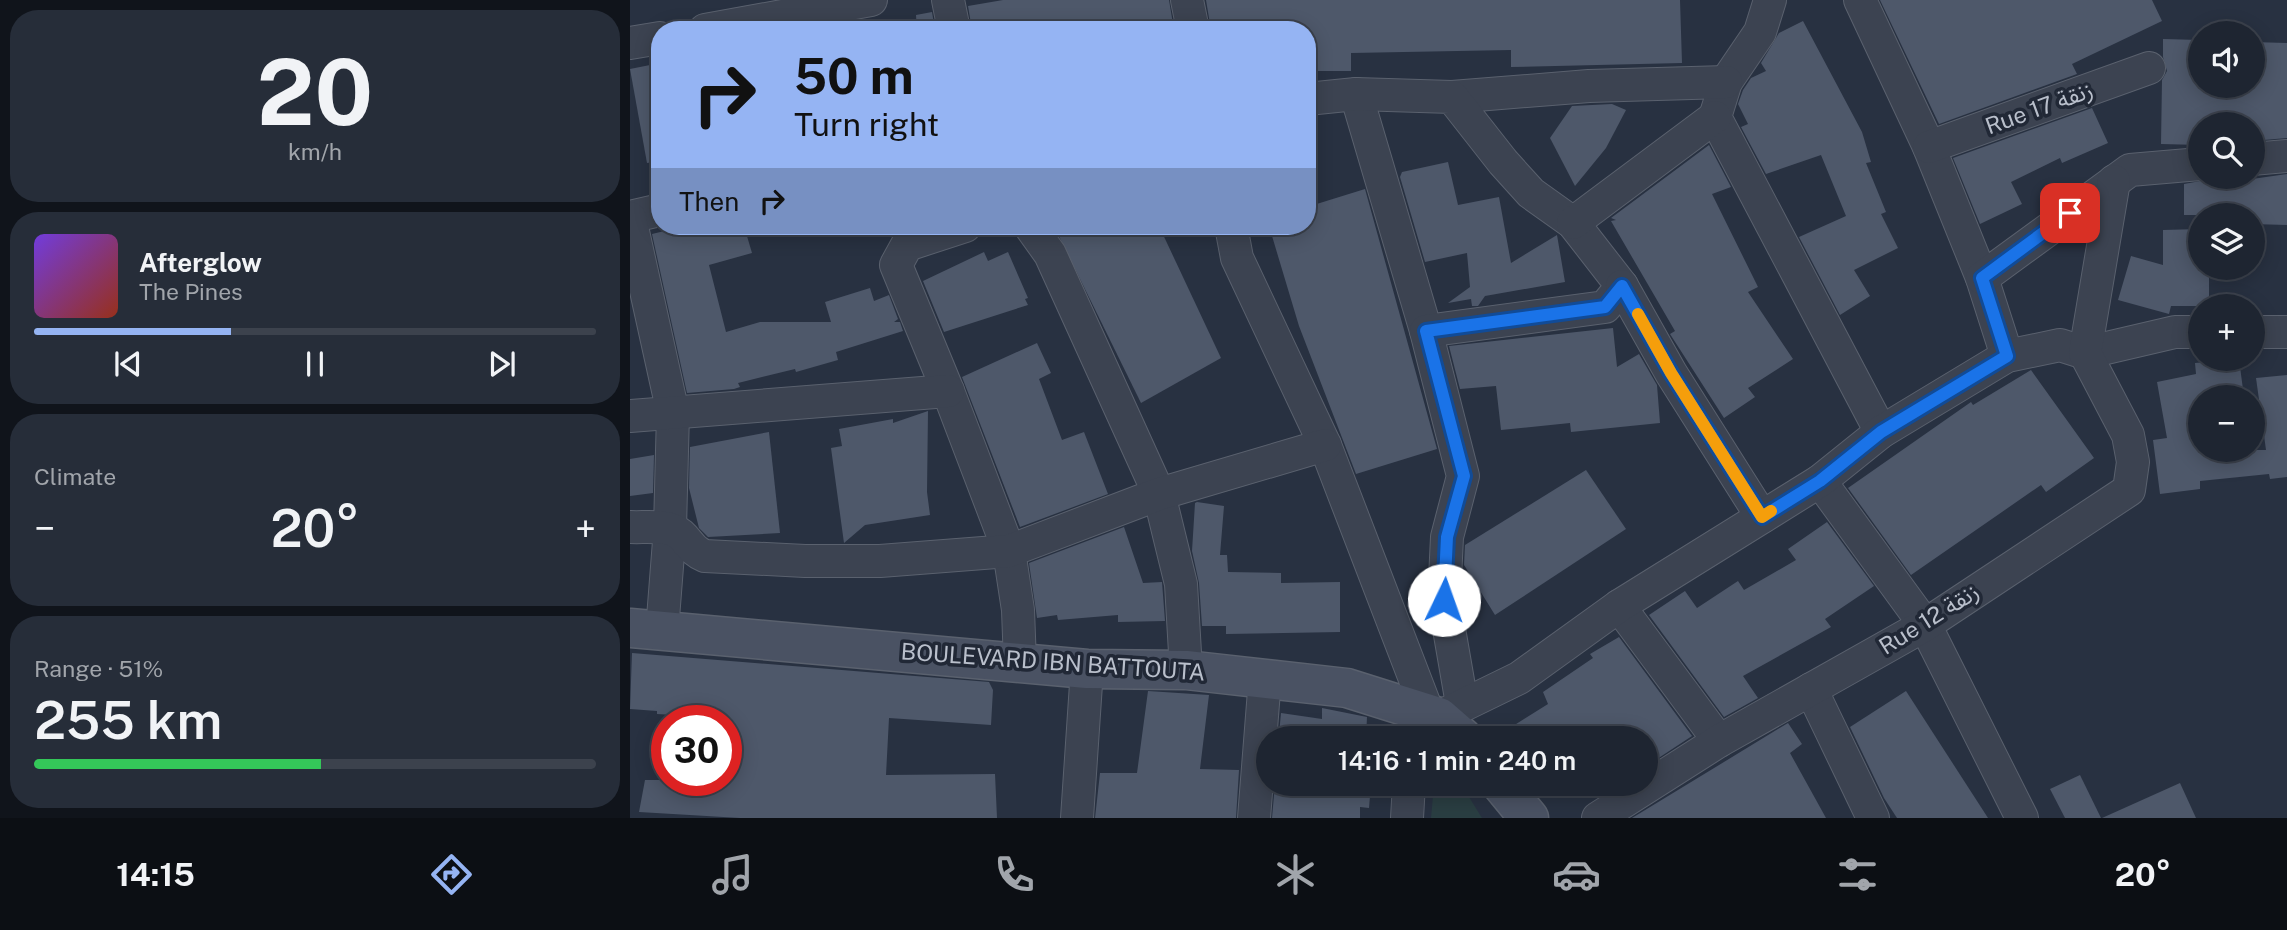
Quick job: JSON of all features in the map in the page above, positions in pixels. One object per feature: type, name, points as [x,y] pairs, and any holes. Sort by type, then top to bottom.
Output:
[{"type":"street","points":[[755,21],[871,0]]},
{"type":"street","points":[[948,0],[952,21]]},
{"type":"street","points":[[1187,0],[1191,21]]},
{"type":"street","points":[[1573,223],[1715,117],[1726,82],[1745,60],[1760,32],[1770,0]]},
{"type":"street","points":[[1860,0],[1929,147],[1982,278],[2007,356]]},
{"type":"street","points":[[630,43],[651,40]]},
{"type":"street","name":"Rue 17 زنقة","points":[[1929,147],[2149,68]]},
{"type":"street","points":[[1316,98],[1356,94],[1452,97],[1589,86],[1726,82]]},
{"type":"street","points":[[1356,94],[1426,331],[1464,476],[1447,537],[1443,722]]},
{"type":"street","points":[[1452,97],[1503,162],[1531,192],[1573,223],[1622,286],[1671,373],[1762,517]]},
{"type":"street","points":[[1715,117],[1881,432]]},
{"type":"street","points":[[2265,158],[2287,156]]},
{"type":"street","points":[[1982,278],[2130,170],[2188,165]]},
{"type":"street","points":[[2085,353],[2114,181]]},
{"type":"street","points":[[638,631],[670,528],[673,413],[630,218],[651,212]]},
{"type":"street","points":[[938,235],[907,245],[898,256],[896,265],[1009,551],[1018,610],[1020,663]]},
{"type":"street","points":[[1036,235],[1050,254],[1158,494],[1181,584],[1186,670]]},
{"type":"street","points":[[1233,235],[1237,258],[1325,445],[1443,722]]},
{"type":"street","points":[[1426,331],[1605,307],[1622,286]]},
{"type":"street","points":[[1443,722],[1519,678],[1619,606],[1820,481],[1881,432],[2007,356],[2060,345],[2085,353],[2175,332],[2188,332]]},
{"type":"street","points":[[2265,332],[2287,332]]},
{"type":"street","name":"Rue 12 زنقة","points":[[1598,818],[1719,741],[1925,625],[2129,490],[2133,462],[2128,435],[2085,353]]},
{"type":"street","points":[[630,416],[948,391]]},
{"type":"street","points":[[630,527],[670,528],[680,534],[692,551],[705,556],[805,561],[880,561],[1009,551],[1158,494],[1325,445]]},
{"type":"street","points":[[1820,481],[1925,625],[2022,818]]},
{"type":"street","points":[[1619,606],[1719,741]]},
{"type":"street","name":"BOULEVARD IBN BATTOUTA","points":[[638,631],[1087,669],[1186,670],[1265,678],[1347,688],[1443,722]]},
{"type":"street","points":[[1077,818],[1087,669]]},
{"type":"street","points":[[1254,818],[1265,678]]},
{"type":"street","points":[[1811,689],[1873,818]]},
{"type":"street","points":[[1406,818],[1408,796]]},
{"type":"street","points":[[1511,796],[1529,818]]},
{"type":"green space","points":[[1433,796],[1468,796],[1482,818],[1431,818]]},
{"type":"building","points":[[1003,0],[1169,0],[1172,21],[970,21],[968,6]]},
{"type":"building","points":[[1206,0],[1680,0],[1682,63],[1511,67],[1511,50],[1351,53],[1351,71],[1316,71],[1316,21],[1210,21]]},
{"type":"building","points":[[1880,0],[2152,0],[2162,21],[2072,64],[2077,74],[1939,124]]},
{"type":"building","points":[[932,12],[934,21],[916,21],[916,15]]},
{"type":"building","points":[[1803,21],[1862,132],[1871,162],[1866,163],[1886,212],[1881,214],[1898,248],[1854,270],[1870,296],[1840,315],[1799,237],[1846,216],[1821,155],[1766,174],[1741,127],[1748,124],[1738,104],[1751,78],[1766,71],[1761,63],[1779,33]]},
{"type":"building","points":[[2163,39],[2188,40],[2188,98],[2265,98],[2265,42],[2287,43],[2287,138],[2265,140],[2265,112],[2188,112],[2188,145],[2161,144],[2162,80],[2167,71],[2163,57]]},
{"type":"building","points":[[651,65],[651,162],[647,163],[630,69]]},
{"type":"building","points":[[1612,104],[1626,110],[1606,148],[1575,186],[1550,138],[1572,106]]},
{"type":"building","points":[[2092,108],[2108,143],[2062,163],[2060,158],[2011,182],[2022,204],[1980,224],[1953,158]]},
{"type":"building","points":[[1709,145],[1731,187],[1712,194],[1758,287],[1748,292],[1793,359],[1748,388],[1755,397],[1724,418],[1670,334],[1675,331],[1611,221],[1616,220],[1611,218]]},
{"type":"building","points":[[1448,162],[1458,205],[1499,197],[1511,263],[1557,235],[1565,282],[1485,296],[1478,306],[1472,306],[1471,299],[1448,303],[1470,287],[1467,253],[1425,262],[1400,177],[1402,172]]},
{"type":"building","points":[[2287,174],[2287,225],[2265,224],[2265,203],[2188,203],[2188,215],[2184,215],[2184,184],[2188,183],[2188,189],[2265,189],[2265,177]]},
{"type":"building","points":[[1365,189],[1437,449],[1356,474],[1299,326],[1272,235],[1316,235],[1316,204]]},
{"type":"building","points":[[2188,229],[2188,280],[2209,280],[2209,294],[2188,294],[2188,306],[2171,306],[2169,314],[2118,300],[2131,256],[2163,265],[2163,230]]},
{"type":"building","points":[[652,235],[747,235],[752,253],[709,265],[726,332],[760,322],[831,322],[825,302],[870,288],[874,301],[889,295],[898,319],[894,322],[900,322],[903,331],[836,352],[838,360],[796,372],[795,369],[738,383],[740,387],[734,389],[687,393]]},
{"type":"building","points":[[1058,235],[1163,235],[1221,358],[1141,403]]},
{"type":"building","points":[[984,252],[988,261],[1008,252],[1028,298],[1025,299],[1028,305],[944,332],[923,281]]},
{"type":"building","points":[[1613,328],[1617,367],[1639,354],[1657,385],[1660,423],[1571,432],[1570,423],[1501,430],[1496,386],[1460,389],[1449,346]]},
{"type":"building","points":[[1037,343],[1051,373],[1039,379],[1062,440],[1084,432],[1108,494],[1020,527],[962,377]]},
{"type":"building","points":[[2031,370],[2094,458],[2046,492],[2041,485],[1911,575],[1848,488],[1971,402],[1973,405]]},
{"type":"building","points":[[2196,371],[2241,371],[2242,385],[2188,385],[2188,462],[2265,462],[2265,385],[2257,385],[2256,378],[2287,375],[2287,477],[2270,479],[2269,474],[2200,481],[2200,489],[2160,494],[2153,440],[2167,438],[2157,382],[2196,374]]},
{"type":"building","points":[[928,411],[927,492],[930,515],[865,525],[844,543],[831,448],[842,446],[839,429],[893,419],[893,423]]},
{"type":"building","points":[[769,432],[780,533],[708,537],[699,528],[689,488],[690,447]]},
{"type":"building","points":[[654,455],[653,493],[630,496],[630,459]]},
{"type":"building","points":[[1586,470],[1626,529],[1495,615],[1464,565],[1465,545]]},
{"type":"building","points":[[1197,502],[1224,506],[1220,555],[1227,555],[1228,572],[1281,573],[1281,583],[1340,582],[1340,632],[1226,634],[1226,626],[1202,626],[1199,583],[1192,551]]},
{"type":"building","points":[[1827,522],[1874,586],[1825,619],[1831,627],[1743,676],[1758,698],[1724,717],[1649,615],[1685,591],[1697,608],[1738,581],[1744,590],[1796,560],[1788,549]]},
{"type":"building","points":[[1124,527],[1143,583],[1162,582],[1165,621],[1118,622],[1118,615],[1058,620],[1057,615],[1037,618],[1029,563]]},
{"type":"building","points":[[1619,637],[1692,736],[1658,758],[1658,726],[1513,726],[1548,704],[1543,692],[1593,658],[1590,654]]},
{"type":"building","points":[[632,653],[989,682],[993,690],[991,725],[889,718],[886,775],[995,774],[997,818],[740,818],[639,812],[645,780],[651,780],[651,796],[742,796],[742,705],[651,705],[651,711],[630,709]]},
{"type":"building","points":[[1148,691],[1209,695],[1200,769],[1239,770],[1236,818],[1095,818],[1100,773],[1137,773]]},
{"type":"building","points":[[1906,691],[1988,818],[1897,818],[1884,798],[1850,727]]},
{"type":"building","points":[[1322,708],[1367,717],[1367,726],[1280,726],[1281,713],[1322,719]]},
{"type":"building","points":[[1788,723],[1802,744],[1790,753],[1826,818],[1632,818]]},
{"type":"building","points":[[2080,775],[2101,818],[2065,818],[2050,789]]},
{"type":"building","points":[[2180,783],[2196,818],[2102,818]]},
{"type":"building","points":[[1274,796],[1370,796],[1369,808],[1360,807],[1360,818],[1272,818]]},
{"type":"slow traffic","points":[[1638,314],[1671,373],[1762,517],[1771,511]]},
{"type":"route","points":[[1444,600],[1447,537],[1464,476],[1426,331],[1605,307],[1617,297],[1622,286],[1671,373],[1762,517],[1820,481],[1881,432],[2007,356],[1982,278],[2070,213]]}]
